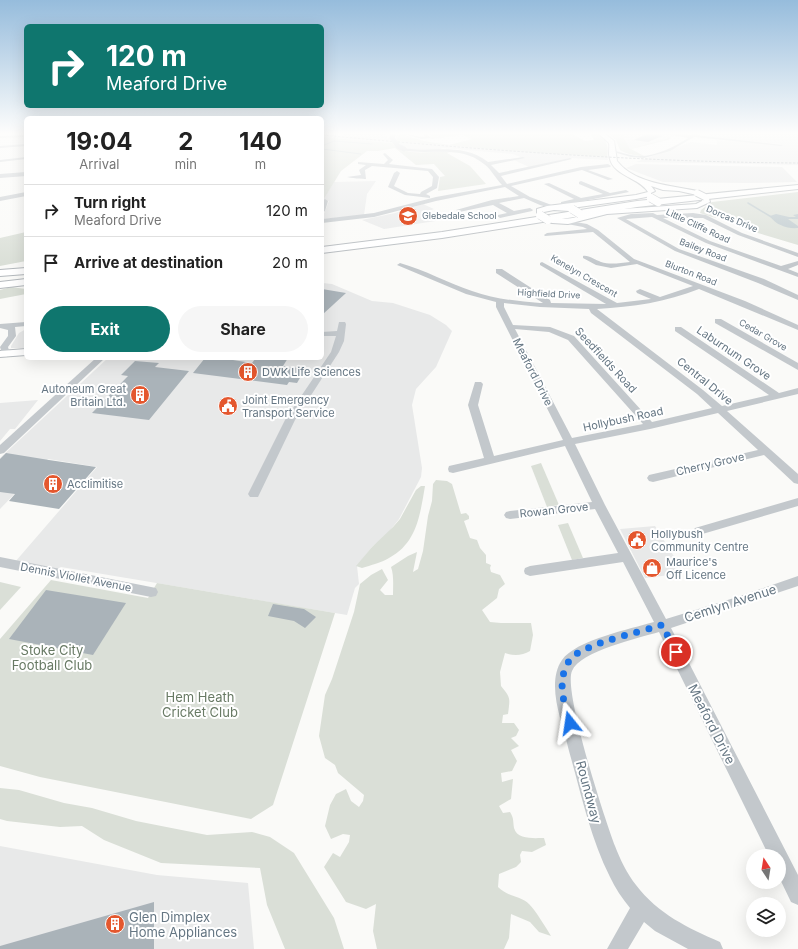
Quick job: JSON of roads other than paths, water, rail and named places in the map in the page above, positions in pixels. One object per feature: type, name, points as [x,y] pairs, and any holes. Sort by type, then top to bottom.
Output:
[{"type":"highway","points":[[676,188],[798,187]]},
{"type":"highway","points":[[705,200],[798,187]]},
{"type":"highway","points":[[324,247],[469,228],[639,201],[798,187]]},
{"type":"highway","points":[[384,243],[637,204],[798,187]]},
{"type":"highway","points":[[355,236],[467,224],[515,217],[540,210]]},
{"type":"highway","points":[[324,250],[464,235],[557,221]]},
{"type":"highway","points":[[324,242],[390,237],[469,228]]},
{"type":"highway","points":[[0,274],[24,271]]},
{"type":"highway","points":[[0,280],[24,277]]},
{"type":"highway","points":[[0,284],[24,281]]},
{"type":"main road","points":[[633,177],[646,185],[650,194],[658,202],[672,206],[687,207]]},
{"type":"main road","points":[[540,210],[557,221],[608,212],[687,207],[701,205],[705,200],[696,193],[650,183],[639,177]]},
{"type":"main road","points":[[540,210],[559,206],[650,194],[676,188]]},
{"type":"main road","points":[[559,206],[572,209],[580,216]]},
{"type":"main road","points":[[2,356],[24,352]]},
{"type":"main road","points":[[2,356],[24,357]]},
{"type":"street","points":[[396,177],[391,187],[404,193],[423,195],[436,199]]},
{"type":"street","points":[[423,195],[423,193],[435,187],[436,177]]},
{"type":"street","points":[[499,177],[505,185],[526,196],[540,210]]},
{"type":"street","points":[[324,221],[374,215],[436,199],[474,193],[505,185],[547,177]]},
{"type":"street","points":[[607,177],[612,179],[583,183],[609,195]]},
{"type":"street","points":[[547,184],[585,203],[609,195],[626,192]]},
{"type":"street","points":[[467,187],[474,193],[512,213]]},
{"type":"street","points":[[0,199],[24,194]]},
{"type":"street","points":[[459,210],[526,196]]},
{"type":"street","points":[[500,216],[530,210]]},
{"type":"street","name":"Blurton Road","points":[[580,216],[580,221],[606,238],[628,257],[637,262],[795,324]]},
{"type":"street","name":"Little Cliffe Road","points":[[636,216],[656,216],[708,242],[783,268],[798,275]]},
{"type":"street","name":"Bailey Road","points":[[636,216],[620,218],[677,250],[762,281],[798,298]]},
{"type":"street","name":"Dorcas Drive","points":[[656,216],[704,216],[740,234],[798,255]]},
{"type":"street","name":"Blurton Road","points":[[557,221],[585,225]]},
{"type":"street","points":[[547,235],[594,230]]},
{"type":"street","points":[[585,258],[608,266],[637,262]]},
{"type":"street","points":[[783,268],[798,263]]},
{"type":"street","name":"Kenelyn Crescent","points":[[542,264],[616,306]]},
{"type":"street","name":"Highfield Drive","points":[[400,265],[466,292],[500,301],[547,305],[592,307],[616,306],[660,300],[700,286]]},
{"type":"street","points":[[499,271],[547,302],[547,305]]},
{"type":"street","points":[[640,291],[660,300]]},
{"type":"street","name":"Meaford Drive","points":[[500,301],[500,307],[572,448],[599,505],[662,625],[775,849]]},
{"type":"street","name":"Central Drive","points":[[592,307],[594,311],[720,409],[798,480]]},
{"type":"street","name":"Cedar Grove","points":[[718,321],[798,367]]},
{"type":"street","points":[[0,326],[24,324]]},
{"type":"street","points":[[0,326],[12,328],[12,336]]},
{"type":"street","name":"Seedfields Road","points":[[510,327],[534,328],[558,332],[571,338],[650,426]]},
{"type":"street","points":[[2,356],[5,345],[12,336],[24,328]]},
{"type":"street","points":[[254,494],[290,420],[335,352],[340,341],[342,328],[324,333]]},
{"type":"street","name":"Laburnum Grove","points":[[678,330],[777,396]]},
{"type":"street","points":[[0,451],[85,374],[90,362]]},
{"type":"street","points":[[478,384],[473,405],[490,461]]},
{"type":"street","name":"Hollybush Road","points":[[453,469],[650,426],[798,391]]},
{"type":"street","name":"Cherry Grove","points":[[653,478],[767,451]]},
{"type":"street","points":[[699,531],[798,502]]},
{"type":"street","name":"Rowan Grove","points":[[510,515],[599,505]]},
{"type":"street","points":[[530,571],[626,557]]},
{"type":"street","name":"Dennis Viollet Avenue","points":[[0,562],[151,592]]},
{"type":"street","name":"Cemlyn Avenue","points":[[662,625],[798,581]]},
{"type":"street","name":"Roundway","points":[[662,625],[592,647],[577,654],[568,661],[562,681],[566,709],[601,836],[617,874],[626,889],[641,907],[665,926],[691,942],[713,949]]},
{"type":"street","name":"Meaford Drive","points":[[786,870],[798,895]]},
{"type":"street","points":[[617,949],[641,907]]},
{"type":"waterway","points":[[748,203],[773,218]]},
{"type":"place","name":"Glebedale School","points":[[408,216]]},
{"type":"place","name":"DWK Life Sciences","points":[[248,372]]},
{"type":"place","name":"Autoneum Great Britain Ltd.","points":[[140,395]]},
{"type":"place","name":"Joint Emergency Transport Service","points":[[228,406]]},
{"type":"place","name":"Acclimitise","points":[[53,484]]},
{"type":"place","name":"Hollybush Community Centre","points":[[637,540]]},
{"type":"place","name":"Maurice's Off Licence","points":[[652,568]]},
{"type":"place","name":"Glen Dimplex Home Appliances","points":[[115,924]]},
{"type":"park label","name":"Stoke City Football Club","points":[[52,658]]},
{"type":"park label","name":"Hem Heath Cricket Club","points":[[200,704]]}]
